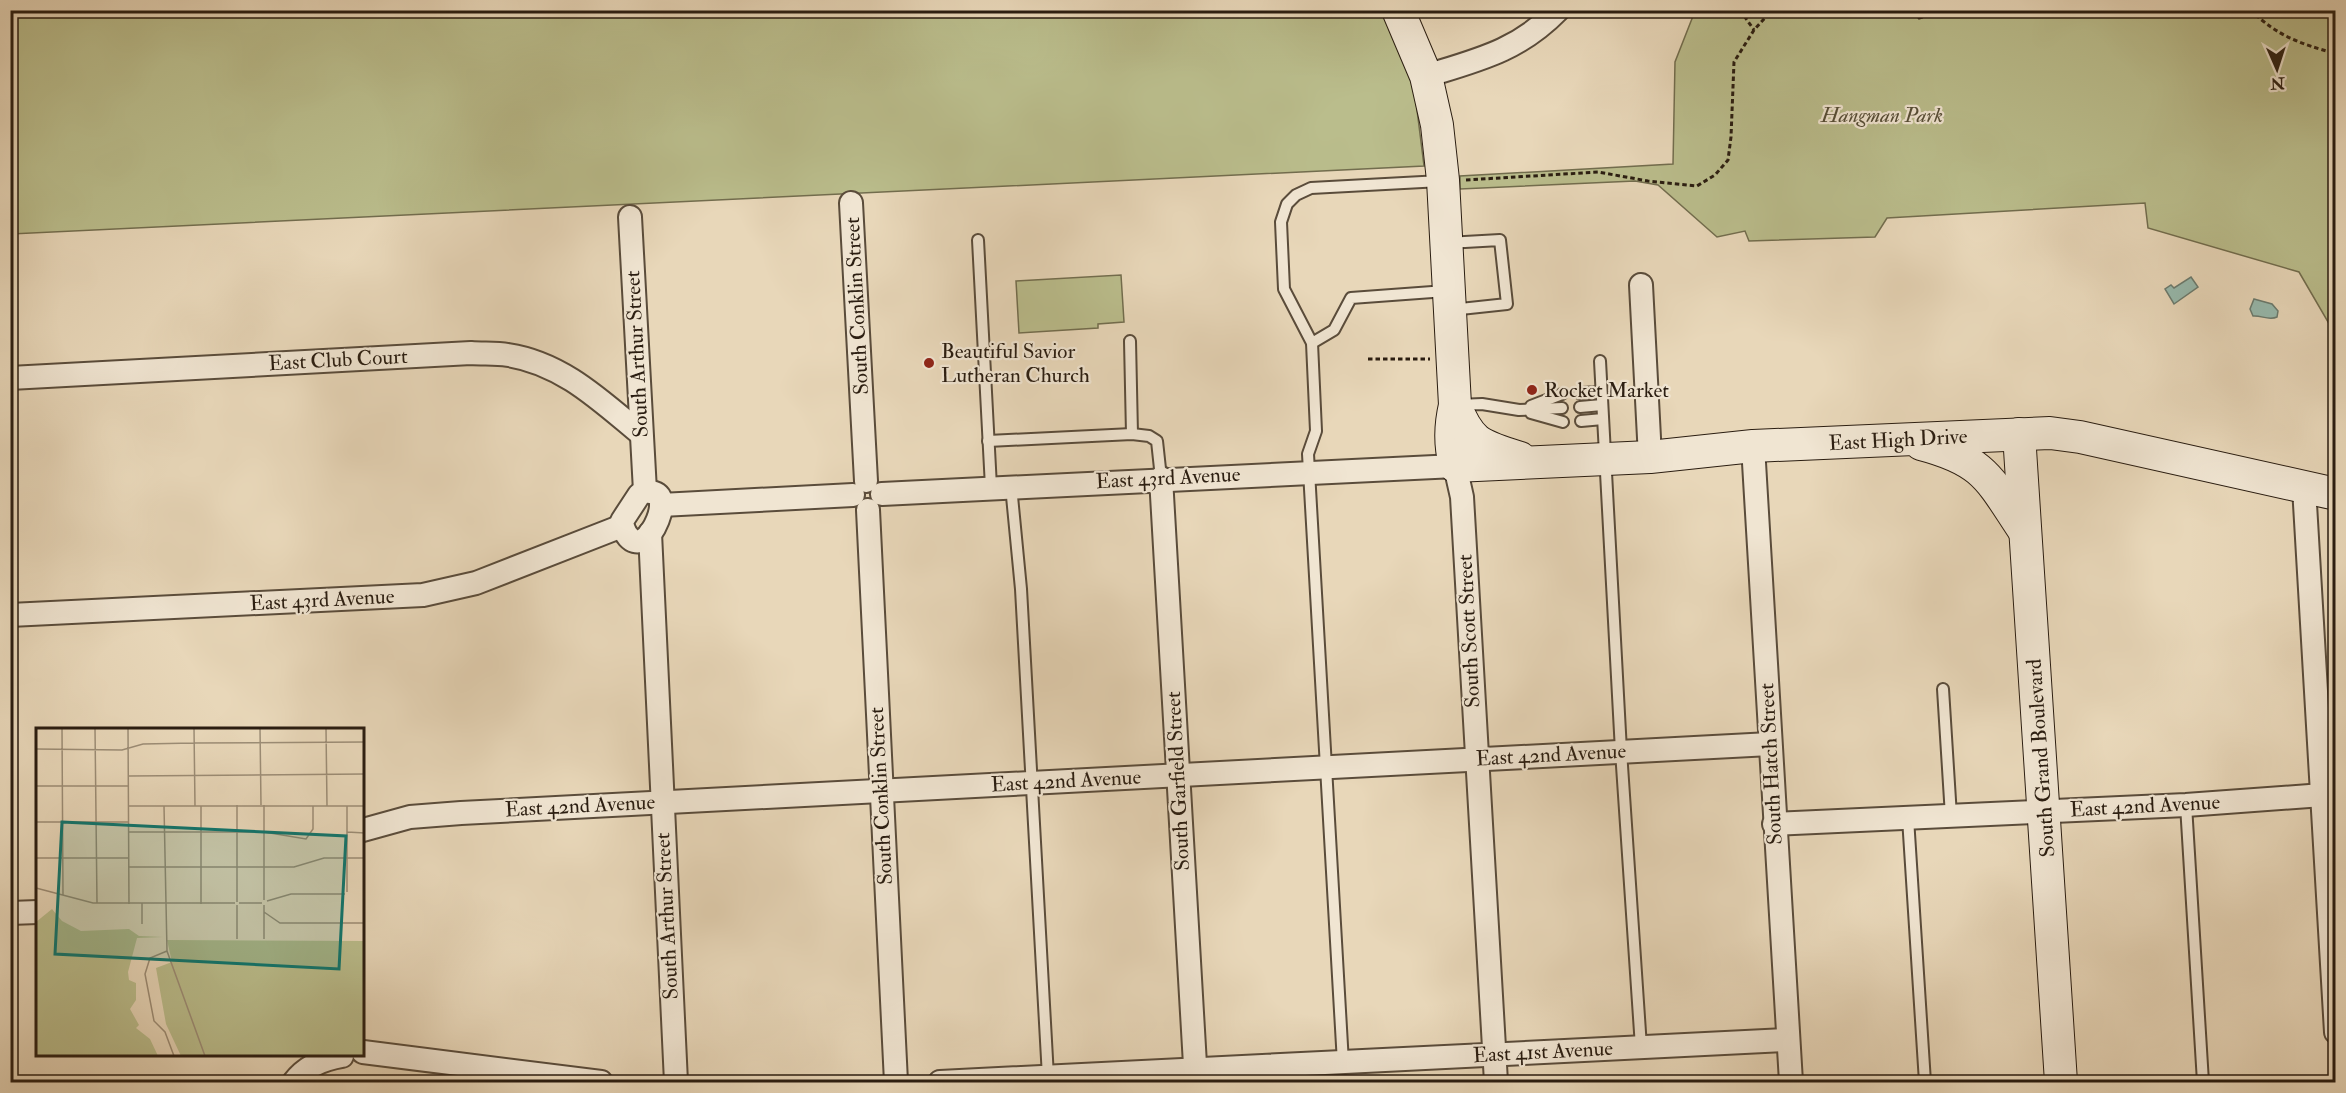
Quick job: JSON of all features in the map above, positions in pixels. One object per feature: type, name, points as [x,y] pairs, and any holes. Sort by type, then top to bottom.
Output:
[{"type":"main road","name":"South Scott Street","points":[[1398,10],[1426,76],[1453,180],[1447,243],[1455,405],[1450,429],[1455,466]]},
{"type":"main road","points":[[1455,405],[1465,429],[1477,441],[1491,449],[1533,463]]},
{"type":"main road","name":"East High Drive","points":[[1455,466],[1650,457],[1753,446],[2050,433],[2080,437],[2336,494]]},
{"type":"main road","name":"South Grand Boulevard","points":[[2019,434],[2061,1083]]},
{"type":"main road","points":[[1903,439],[1948,451],[1978,467],[1994,483],[2026,534]]},
{"type":"street","points":[[1426,76],[1494,55],[1540,29],[1558,10]]},
{"type":"street","name":"South Conklin Street","points":[[851,203],[896,1083]]},
{"type":"street","name":"South Arthur Street","points":[[630,217],[641,434],[653,498]]},
{"type":"street","points":[[1641,285],[1650,457]]},
{"type":"street","name":"East Club Court","points":[[10,378],[471,353],[509,355],[540,363],[562,372],[583,386],[641,434]]},
{"type":"street","name":"South Hatch Street","points":[[1753,446],[1791,1083]]},
{"type":"street","name":"East 43rd Avenue","points":[[653,498],[867,495],[1161,478],[1455,466]]},
{"type":"street","name":"South Scott Street","points":[[1455,466],[1462,497],[1496,1083]]},
{"type":"street","name":"South Garfield Street","points":[[1161,478],[1196,1077]]},
{"type":"street","points":[[2304,487],[2328,795],[2336,1032]]},
{"type":"street","points":[[639,495],[653,498],[659,515],[644,540],[636,541],[626,534],[622,526],[625,515],[639,495]]},
{"type":"street","name":"East 43rd Avenue","points":[[10,615],[423,595],[476,583],[622,526]]},
{"type":"street","name":"South Arthur Street","points":[[650,533],[676,1083]]},
{"type":"street","name":"East 42nd Avenue","points":[[364,830],[410,817],[1325,766],[1770,744]]},
{"type":"street","name":"East 42nd Avenue","points":[[1774,824],[2186,805],[2328,795]]},
{"type":"street","points":[[10,913],[36,912]]},
{"type":"street","name":"East 41st Avenue","points":[[940,1083],[1048,1078],[1196,1077],[1343,1063],[1787,1040]]},
{"type":"street","points":[[364,1052],[601,1083]]},
{"type":"street","points":[[296,1080],[325,1059],[336,1057]]},
{"type":"lane","points":[[1343,1063],[1308,454],[1316,431],[1312,343],[1284,289],[1281,222],[1287,204],[1296,195],[1311,188],[1453,180]]},
{"type":"lane","points":[[978,240],[988,441],[1001,487],[1022,589],[1030,783],[1048,1078]]},
{"type":"lane","points":[[1312,343],[1334,330],[1351,298],[1507,304],[1500,240],[1447,243]]},
{"type":"lane","points":[[1130,342],[1132,434]]},
{"type":"lane","points":[[1600,361],[1621,751],[1641,1047]]},
{"type":"lane","points":[[1579,393],[1601,392]]},
{"type":"lane","points":[[1519,410],[1562,394]]},
{"type":"lane","points":[[1455,405],[1482,404],[1519,410],[1563,422]]},
{"type":"lane","points":[[1580,407],[1602,405]]},
{"type":"lane","points":[[1519,410],[1562,408]]},
{"type":"lane","points":[[1581,421],[1603,419]]},
{"type":"lane","points":[[988,441],[1132,434],[1149,436],[1157,441],[1161,478]]},
{"type":"lane","points":[[1943,689],[1951,816]]},
{"type":"lane","points":[[2186,805],[2203,1083]]},
{"type":"lane","points":[[1908,818],[1925,1083]]},
{"type":"path","points":[[1740,10],[1754,30]]},
{"type":"path","points":[[1453,180],[1598,172],[1648,181],[1697,186],[1715,175],[1728,160],[1734,62],[1754,30],[1772,10]]},
{"type":"path","points":[[1918,10],[1919,18],[1955,10]]},
{"type":"path","points":[[2250,10],[2268,27],[2287,39],[2336,54]]},
{"type":"path","points":[[1368,359],[1435,359]]},
{"type":"green space","points":[[10,11],[1385,11],[1414,86],[1424,166],[11,234]]},
{"type":"green space","name":"Hangman Park","points":[[1695,11],[2335,11],[2335,334],[2299,272],[2148,228],[2145,203],[1887,218],[1875,237],[1749,241],[1745,231],[1717,237],[1658,185],[1635,181],[1460,189],[1460,176],[1673,164],[1675,62]]},
{"type":"green space","points":[[1121,275],[1124,322],[1098,324],[1098,328],[1019,333],[1016,281]]},
{"type":"water","points":[[2191,277],[2198,287],[2174,304],[2165,289],[2171,285],[2174,288]]},
{"type":"water","points":[[2254,299],[2272,304],[2278,311],[2277,317],[2253,316],[2250,309]]},
{"type":"place","name":"Beautiful Savior Lutheran Church","points":[[929,363]]},
{"type":"place","name":"Rocket Market","points":[[1532,390]]}]
